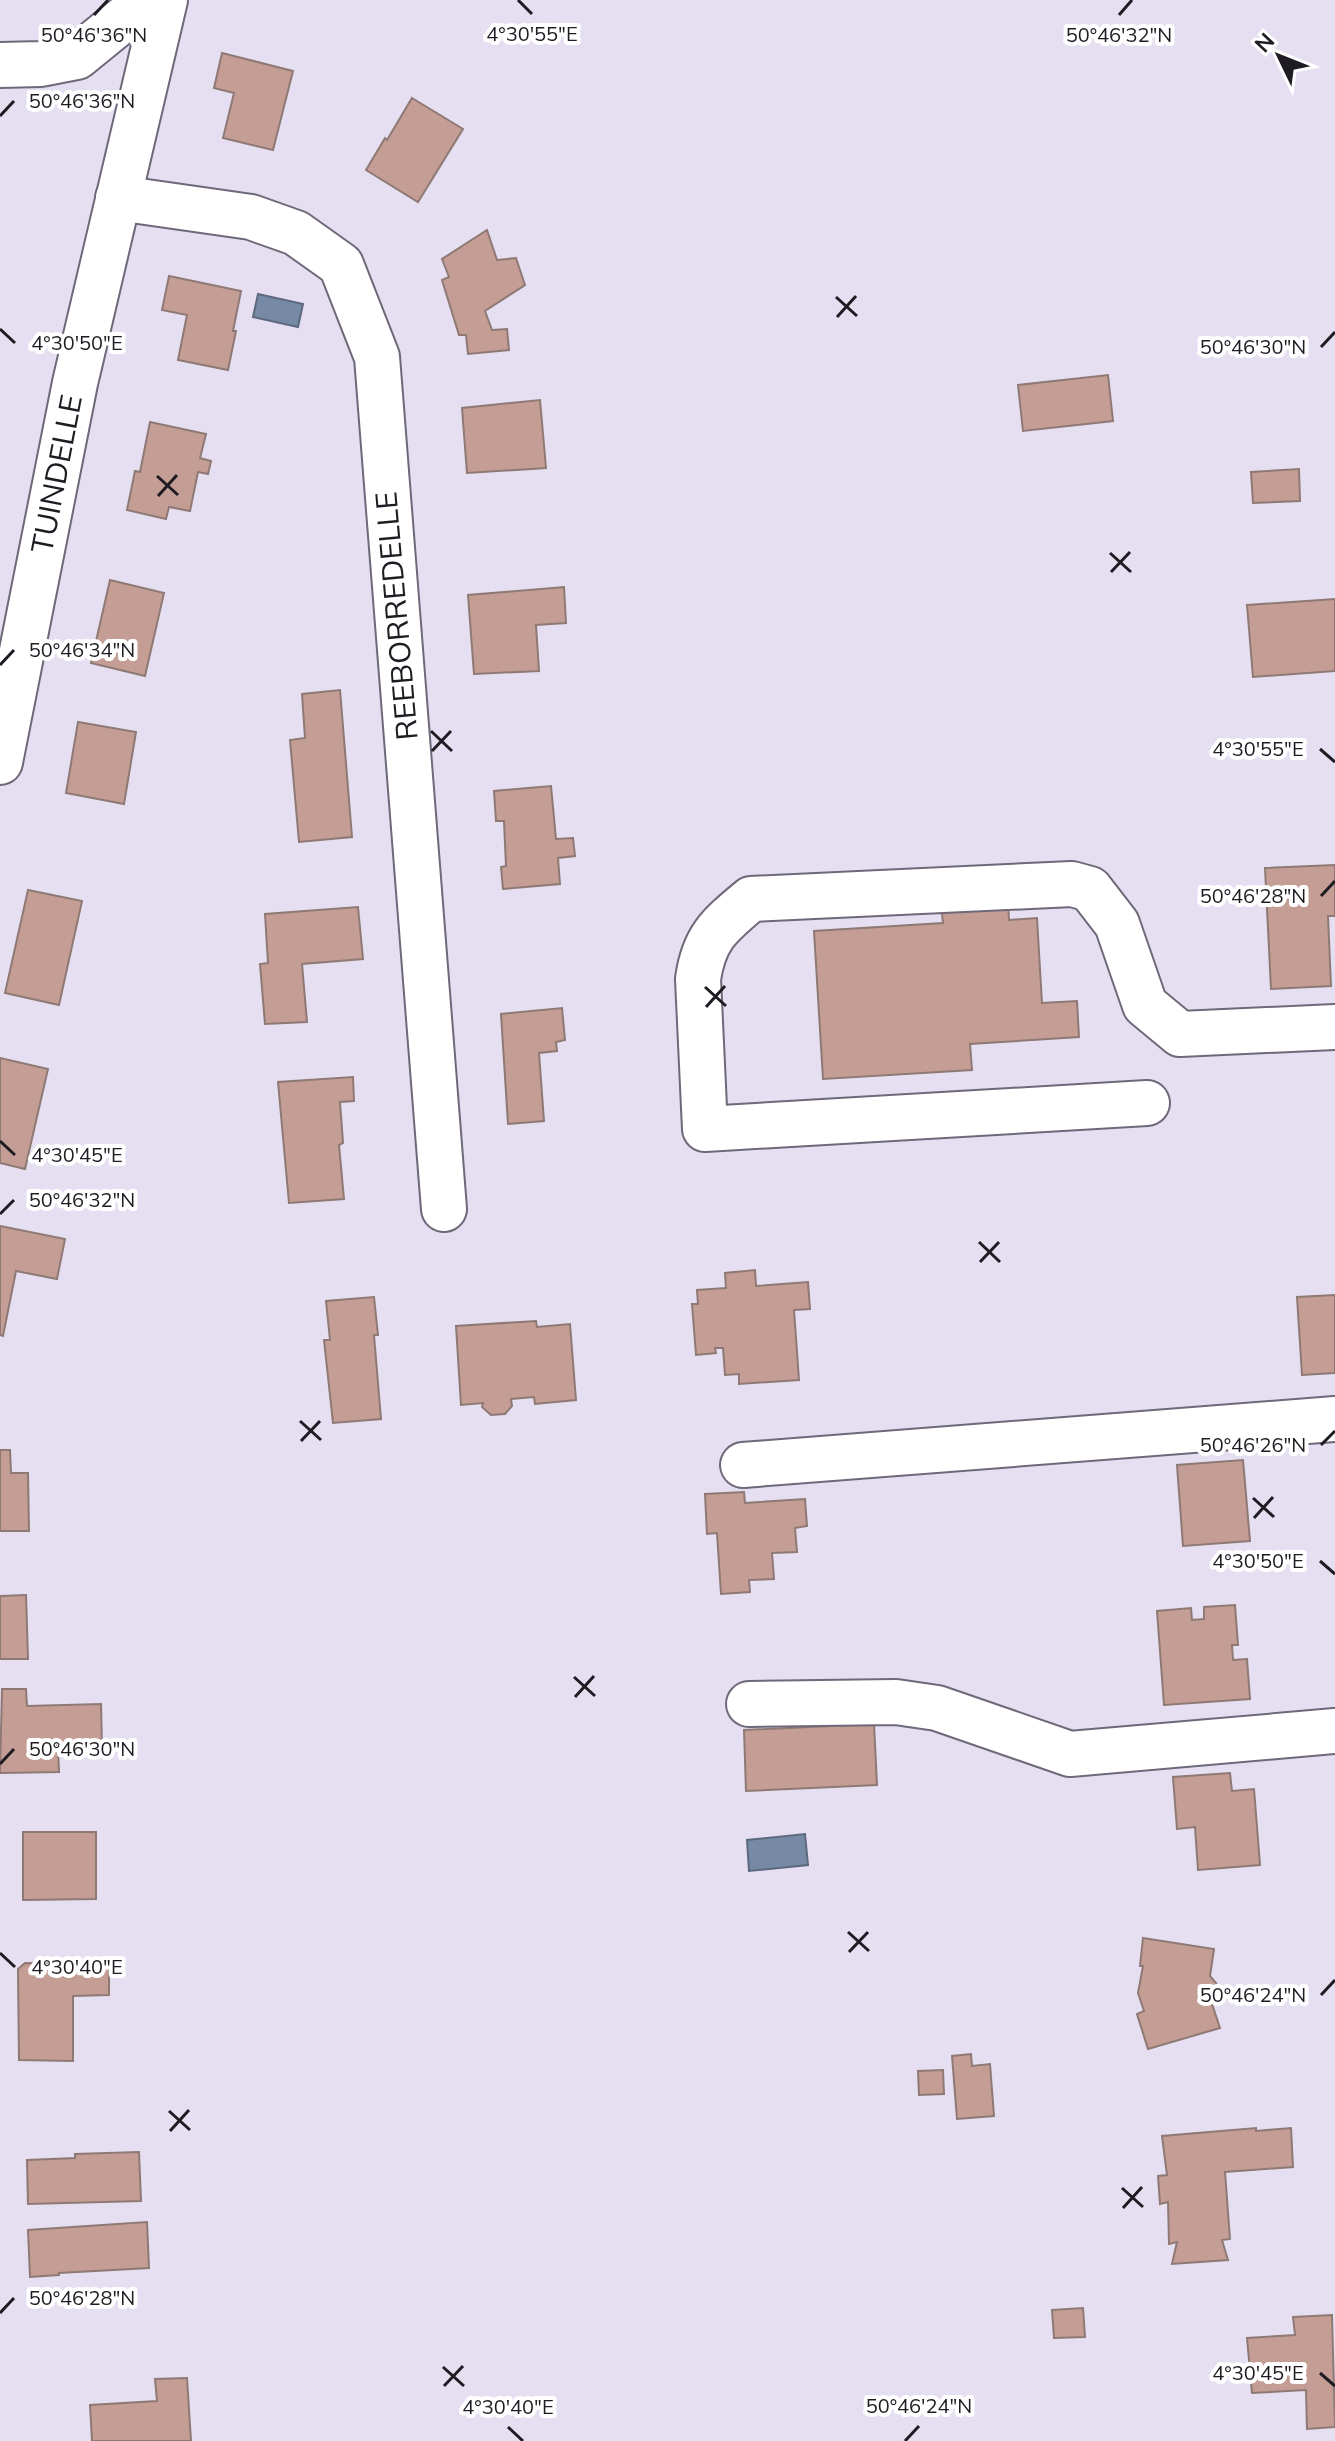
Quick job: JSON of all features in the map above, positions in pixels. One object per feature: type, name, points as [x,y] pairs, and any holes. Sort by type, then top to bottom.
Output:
[{"type":"street","points":[[0,65],[41,64],[77,57],[147,0]]},
{"type":"street","name":"TUINDELLE","points":[[0,762],[75,383],[165,0]]},
{"type":"street","name":"REEBORREDELLE","points":[[118,198],[251,217],[296,233],[341,265],[377,357],[444,1209]]},
{"type":"street","points":[[1147,1103],[705,1129],[698,979],[701,957],[718,927],[751,899],[1072,884],[1090,889],[1117,924],[1145,1005],[1180,1034],[1335,1027]]},
{"type":"street","points":[[743,1465],[1335,1419]]},
{"type":"street","points":[[749,1704],[896,1702],[937,1708],[1070,1754],[1335,1731]]},
{"type":"water","points":[[258,294],[303,304],[298,327],[253,317]]},
{"type":"water","points":[[805,1834],[808,1865],[749,1871],[747,1840]]},
{"type":"building","points":[[222,53],[293,71],[273,150],[223,138],[234,93],[214,88]]},
{"type":"building","points":[[412,98],[463,129],[418,202],[366,170]]},
{"type":"building","points":[[487,230],[497,260],[516,258],[525,285],[485,311],[492,330],[507,329],[509,350],[468,354],[466,335],[459,335],[442,280],[449,277],[442,259]]},
{"type":"building","points":[[169,276],[241,291],[228,370],[178,360],[187,315],[162,310]]},
{"type":"building","points":[[1108,375],[1113,421],[1023,431],[1018,385]]},
{"type":"building","points":[[540,400],[546,468],[467,473],[462,408]]},
{"type":"building","points":[[150,422],[206,434],[200,458],[211,461],[208,474],[198,472],[190,511],[169,507],[166,519],[127,510],[135,471],[140,472]]},
{"type":"building","points":[[1299,469],[1300,501],[1253,503],[1251,472]]},
{"type":"building","points":[[110,580],[164,593],[145,676],[91,663]]},
{"type":"building","points":[[564,587],[566,623],[536,625],[539,671],[474,674],[468,595]]},
{"type":"building","points":[[1335,599],[1335,671],[1253,677],[1247,605]]},
{"type":"building","points":[[340,690],[352,837],[299,842],[290,740],[305,738],[302,694]]},
{"type":"building","points":[[78,722],[136,732],[124,804],[66,793]]},
{"type":"building","points":[[551,786],[556,839],[573,838],[575,856],[558,858],[560,884],[503,889],[501,867],[506,866],[504,821],[496,821],[494,791]]},
{"type":"building","points":[[1335,865],[1335,916],[1328,916],[1331,986],[1271,989],[1265,868]]},
{"type":"building","points":[[28,890],[82,901],[59,1005],[5,993]]},
{"type":"building","points":[[1008,901],[1009,920],[1037,918],[1042,1003],[1077,1001],[1079,1037],[970,1044],[972,1070],[823,1079],[814,931],[943,923],[941,905]]},
{"type":"building","points":[[358,907],[363,959],[302,964],[307,1022],[265,1024],[260,964],[268,963],[265,914]]},
{"type":"building","points":[[562,1008],[565,1040],[556,1042],[557,1051],[539,1053],[544,1121],[508,1124],[501,1014]]},
{"type":"building","points":[[0,1058],[48,1069],[25,1169],[0,1163]]},
{"type":"building","points":[[353,1077],[354,1101],[340,1102],[343,1143],[339,1145],[344,1199],[289,1203],[278,1082]]},
{"type":"building","points":[[0,1226],[65,1239],[57,1279],[16,1271],[3,1336],[0,1335]]},
{"type":"building","points":[[755,1270],[756,1286],[808,1282],[810,1309],[794,1310],[799,1380],[739,1384],[739,1374],[725,1375],[723,1348],[715,1348],[716,1353],[696,1355],[692,1304],[698,1304],[697,1290],[726,1288],[725,1273]]},
{"type":"building","points":[[1335,1295],[1335,1373],[1302,1375],[1297,1297]]},
{"type":"building","points":[[374,1297],[381,1419],[333,1423],[324,1340],[330,1340],[326,1301]]},
{"type":"building","points":[[536,1321],[537,1327],[570,1324],[576,1400],[535,1404],[534,1397],[511,1399],[512,1406],[505,1414],[491,1415],[482,1407],[483,1403],[461,1405],[456,1326]]},
{"type":"building","points":[[0,1450],[10,1450],[11,1473],[28,1473],[29,1531],[0,1531]]},
{"type":"building","points":[[1243,1460],[1250,1541],[1183,1546],[1177,1465]]},
{"type":"building","points":[[744,1492],[745,1503],[805,1499],[807,1526],[795,1528],[797,1552],[772,1553],[774,1579],[749,1580],[750,1592],[721,1594],[717,1533],[707,1534],[705,1494]]},
{"type":"building","points":[[26,1595],[28,1659],[0,1659],[0,1596]]},
{"type":"building","points":[[1235,1605],[1238,1645],[1232,1645],[1233,1660],[1247,1659],[1250,1699],[1164,1705],[1157,1611],[1191,1608],[1192,1620],[1204,1619],[1204,1607]]},
{"type":"building","points":[[2,1689],[26,1689],[27,1706],[101,1704],[102,1748],[58,1749],[59,1772],[0,1773]]},
{"type":"building","points":[[874,1724],[877,1785],[746,1791],[744,1730]]},
{"type":"building","points":[[1230,1773],[1232,1791],[1254,1789],[1260,1865],[1198,1870],[1195,1827],[1177,1829],[1173,1777]]},
{"type":"building","points":[[23,1832],[96,1832],[96,1899],[23,1900]]},
{"type":"building","points":[[1143,1938],[1214,1949],[1210,1976],[1217,1989],[1211,2001],[1220,2028],[1148,2049],[1137,2014],[1144,2011],[1138,1993],[1143,1966],[1140,1966]]},
{"type":"building","points":[[25,1963],[109,1964],[109,1995],[73,1996],[73,2061],[19,2060],[18,1969]]},
{"type":"building","points":[[971,2054],[972,2066],[990,2064],[994,2116],[957,2119],[952,2056]]},
{"type":"building","points":[[943,2070],[944,2094],[919,2095],[918,2071]]},
{"type":"building","points":[[1256,2128],[1256,2131],[1291,2128],[1293,2167],[1225,2172],[1230,2239],[1222,2240],[1228,2260],[1172,2264],[1177,2242],[1169,2244],[1168,2202],[1160,2204],[1158,2176],[1167,2175],[1162,2136]]},
{"type":"building","points":[[139,2152],[141,2201],[28,2204],[27,2160],[75,2158],[75,2154]]},
{"type":"building","points":[[147,2222],[149,2268],[30,2277],[28,2230]]},
{"type":"building","points":[[1083,2308],[1085,2337],[1054,2338],[1052,2310]]},
{"type":"building","points":[[1332,2315],[1335,2427],[1307,2429],[1306,2390],[1252,2393],[1247,2338],[1295,2335],[1293,2317]]},
{"type":"building","points":[[187,2378],[191,2441],[92,2441],[90,2405],[157,2401],[155,2379]]}]
